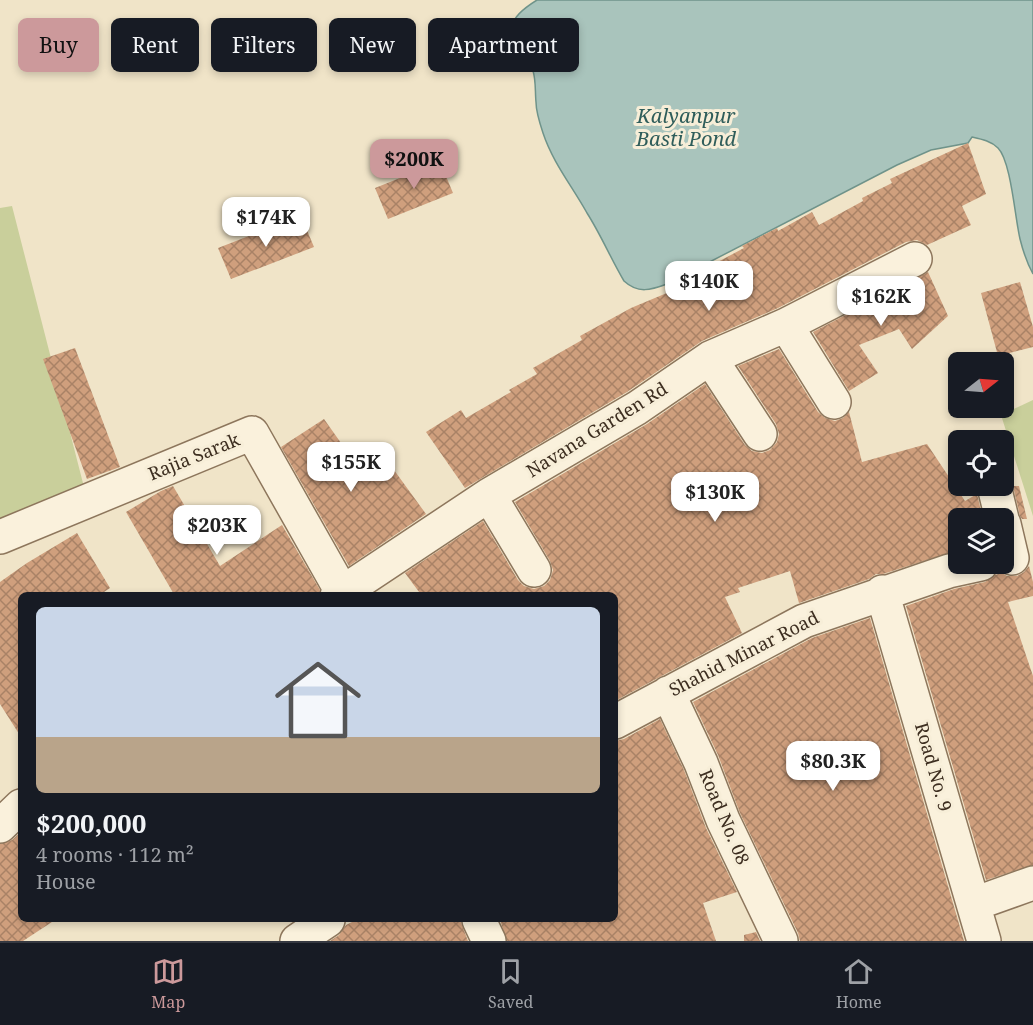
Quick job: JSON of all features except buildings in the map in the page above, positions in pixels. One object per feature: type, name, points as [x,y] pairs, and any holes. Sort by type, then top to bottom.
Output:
[{"type":"street","name":"Navana Garden Rd","points":[[342,592],[489,495],[636,408],[710,358],[786,325],[915,259]]},
{"type":"street","points":[[786,325],[834,402]]},
{"type":"street","points":[[710,358],[760,434]]},
{"type":"street","name":"Rajia Sarak","points":[[0,537],[252,433],[338,592]]},
{"type":"street","points":[[489,495],[534,570]]},
{"type":"street","name":"Shahid Minar Road","points":[[618,720],[804,621],[882,592],[948,571]]},
{"type":"street","name":"Road No. 9","points":[[882,592],[984,941]]},
{"type":"street","name":"Road No. 08","points":[[668,693],[701,763],[723,820],[781,941]]},
{"type":"street","points":[[0,826],[18,809]]},
{"type":"street","points":[[974,904],[1033,883]]},
{"type":"street","points":[[480,922],[489,941]]},
{"type":"green space","points":[[12,206],[85,491],[0,525],[0,208]]},
{"type":"green space","points":[[1033,400],[1033,516],[1014,456],[1014,430],[1006,430],[1002,418],[1014,418],[1014,409]]},
{"type":"water","name":"Kalyanpur Basti Pond","points":[[537,0],[1033,0],[1033,274],[1020,239],[1009,177],[1002,155],[992,144],[972,137],[968,143],[931,150],[897,165],[667,284],[645,290],[634,288],[624,281],[592,221],[557,164],[547,144],[537,110],[533,72],[579,72],[579,18],[516,18]]}]
